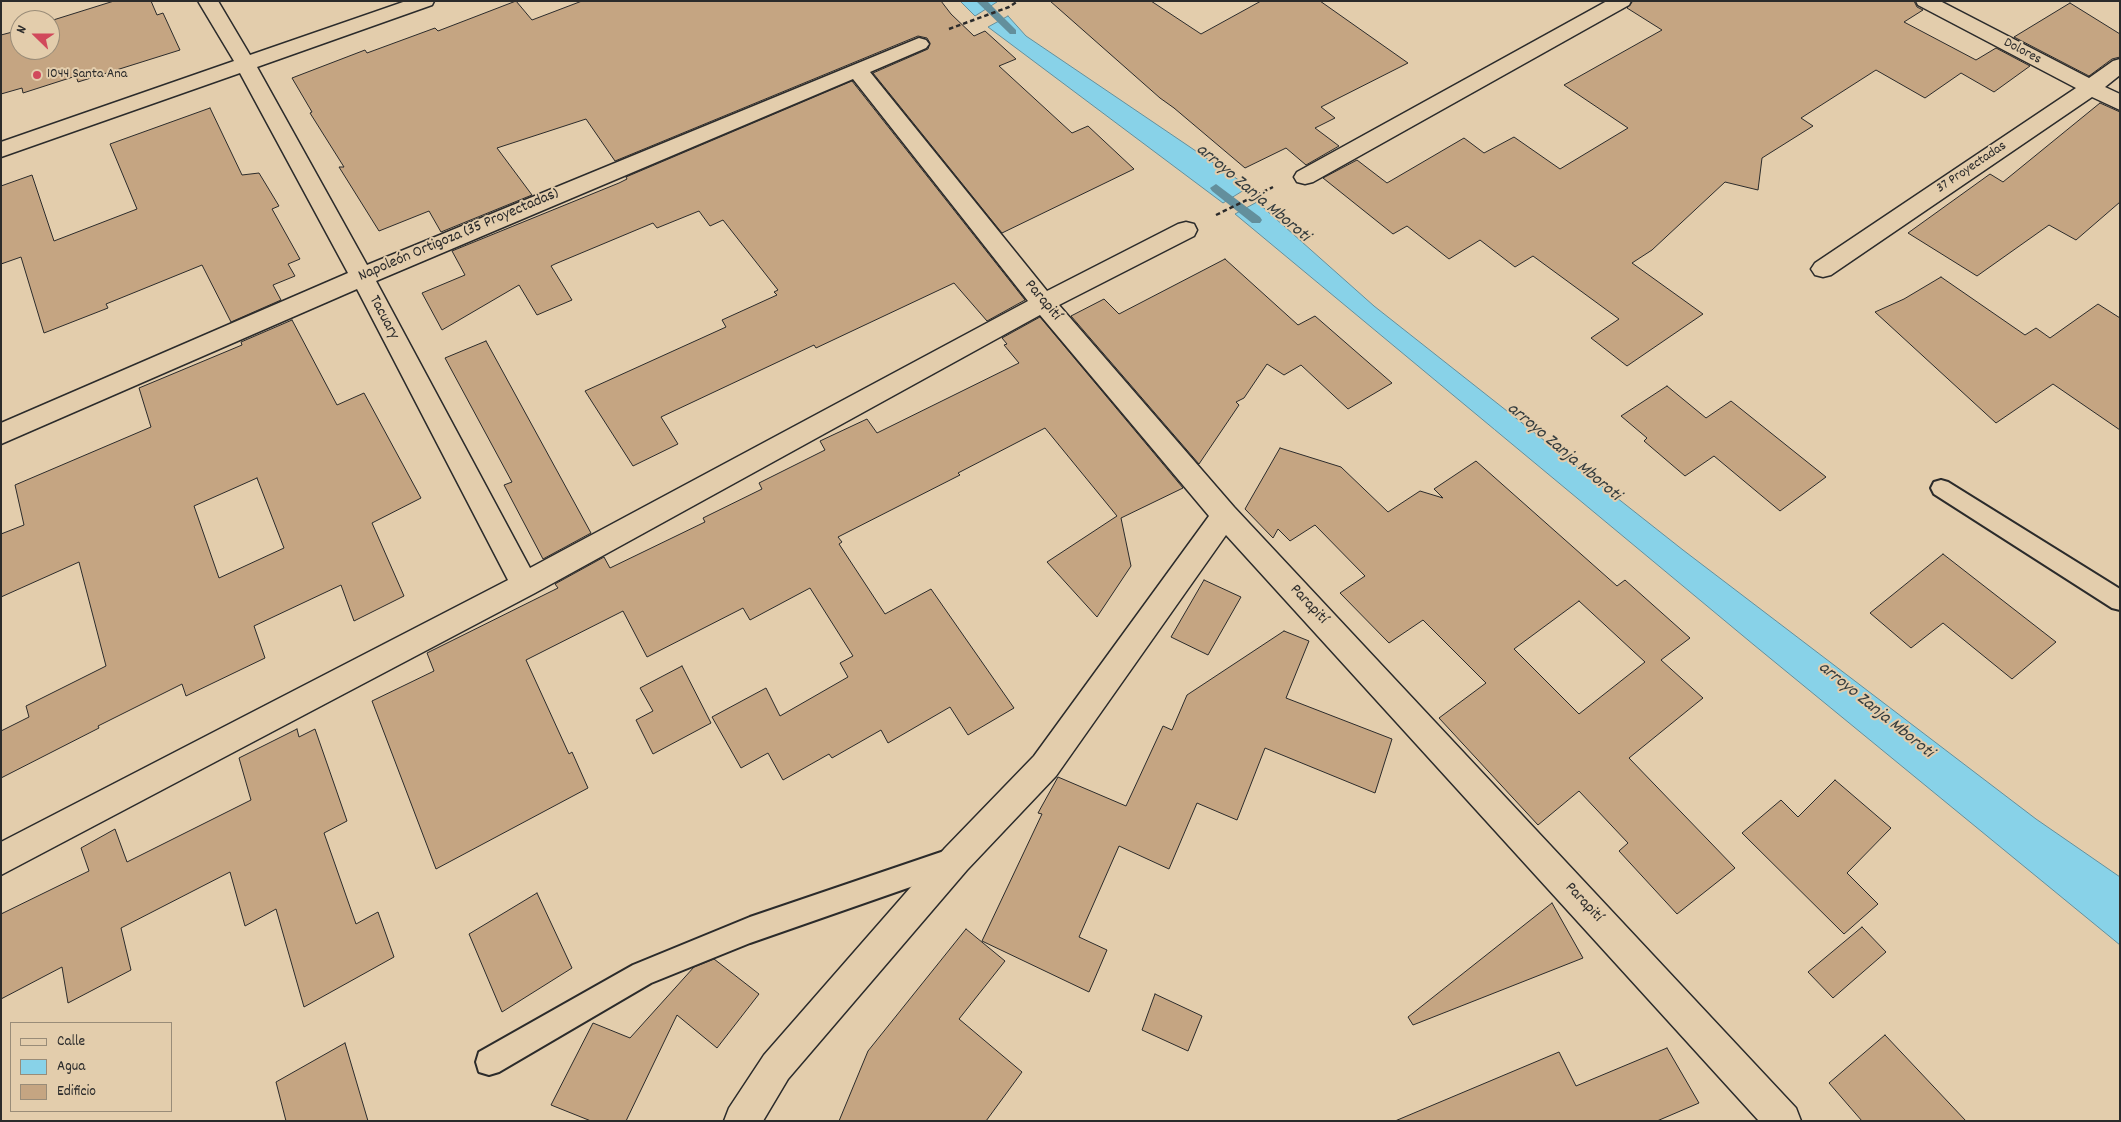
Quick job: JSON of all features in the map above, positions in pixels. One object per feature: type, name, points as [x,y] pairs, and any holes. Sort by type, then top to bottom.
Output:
[{"type":"street","name":"Tacuary","points":[[208,1],[245,63],[362,277],[525,585]]},
{"type":"street","points":[[1,150],[425,1]]},
{"type":"street","points":[[1305,177],[1622,1]]},
{"type":"street","name":"Dolores","points":[[1925,1],[2120,103]]},
{"type":"street","name":"Napoleón Ortigoza (35 Proyectadas)","points":[[1,434],[362,277],[919,44]]},
{"type":"street","name":"37 Proyectadas","points":[[1823,269],[2090,88],[2120,65]]},
{"type":"street","name":"Parapití","points":[[857,70],[1044,303],[1225,515],[1783,1121]]},
{"type":"street","points":[[1,859],[525,585],[1044,303],[1186,230]]},
{"type":"street","points":[[742,1121],[776,1067],[956,859],[1045,766],[1225,515]]},
{"type":"lane","points":[[1942,488],[2120,601]]},
{"type":"lane","points":[[489,1062],[642,974],[750,930],[956,859]]},
{"type":"path","points":[[959,23],[1009,7],[1018,1]]},
{"type":"path","points":[[1223,212],[1269,188]]},
{"type":"water","points":[[960,1],[996,1],[997,2],[975,16]]},
{"type":"water","points":[[1008,16],[1026,36],[1249,187],[1223,203],[988,27]]},
{"type":"water","points":[[1257,202],[1374,306],[1683,550],[2036,819],[2120,877],[2120,945],[1754,645],[1235,214]]},
{"type":"building","points":[[114,1],[151,1],[157,15],[163,13],[180,50],[78,82],[76,76],[23,93],[22,88],[1,94],[1,35],[10,33],[10,60],[60,60],[60,18]]},
{"type":"building","points":[[516,1],[532,20],[582,1],[941,1],[951,14],[974,36],[985,31],[1016,59],[999,66],[1072,133],[1088,126],[1134,169],[1002,233],[873,73],[928,49],[930,43],[927,38],[918,36],[615,161],[586,119],[497,148],[532,195],[441,232],[429,211],[379,231],[339,167],[344,167],[310,113],[312,112],[292,78],[365,50],[367,53],[435,28],[438,31]]},
{"type":"building","points":[[1050,1],[1151,1],[1201,34],[1261,1],[1320,1],[1408,63],[1321,107],[1335,118],[1315,128],[1339,146],[1306,165],[1286,148],[1245,168],[1160,98]]},
{"type":"building","points":[[1633,1],[1914,1],[1917,7],[1923,10],[1904,22],[1976,60],[1996,48],[2030,66],[1994,92],[1961,73],[1925,98],[1876,70],[1801,118],[1813,126],[1762,158],[1758,190],[1725,182],[1652,250],[1632,263],[1703,314],[1627,366],[1591,338],[1619,319],[1533,256],[1515,267],[1480,240],[1449,259],[1407,226],[1393,234],[1323,178],[1357,160],[1387,183],[1464,138],[1484,153],[1514,137],[1560,169],[1628,128],[1564,85],[1662,30],[1627,8]]},
{"type":"building","points":[[2070,3],[2120,34],[2120,57],[2112,59],[2089,76],[2014,37]]},
{"type":"building","points":[[852,81],[1025,300],[987,321],[954,283],[816,348],[814,345],[661,417],[678,444],[633,466],[585,391],[726,327],[722,320],[777,295],[774,292],[778,290],[723,220],[710,226],[699,211],[657,228],[653,223],[551,266],[572,300],[537,315],[519,285],[442,330],[422,293],[465,275],[452,251],[619,183],[627,179],[626,177]]},
{"type":"building","points":[[2100,103],[2120,112],[2120,202],[2076,240],[2049,225],[1977,276],[1908,233],[1990,174],[2003,182]]},
{"type":"building","points":[[210,108],[242,175],[259,173],[279,206],[272,209],[300,259],[288,264],[295,276],[273,285],[281,300],[231,322],[202,265],[106,304],[108,308],[44,333],[21,257],[1,264],[1,186],[32,175],[54,241],[137,209],[110,144]]},
{"type":"building","points":[[1225,259],[1298,325],[1315,316],[1392,383],[1348,409],[1301,365],[1284,375],[1267,364],[1244,398],[1236,402],[1239,405],[1199,464],[1071,316],[1104,299],[1119,314]]},
{"type":"building","points":[[1941,277],[2025,335],[2036,328],[2050,338],[2098,304],[2120,318],[2120,430],[2053,384],[1996,423],[1875,312],[1904,299]]},
{"type":"building","points":[[1040,317],[1183,488],[1121,518],[1131,566],[1097,617],[1047,562],[1117,516],[1045,428],[958,473],[960,475],[838,537],[842,542],[839,544],[885,614],[931,589],[1014,708],[968,735],[950,707],[888,743],[881,730],[832,758],[829,754],[783,780],[768,753],[741,768],[712,717],[766,688],[780,716],[848,677],[840,663],[853,656],[810,588],[750,620],[743,608],[647,657],[623,611],[526,660],[569,754],[572,752],[588,788],[436,869],[372,701],[434,671],[427,653],[558,588],[555,584],[604,557],[610,568],[705,522],[703,518],[762,489],[759,483],[825,450],[820,441],[867,419],[877,433],[1019,363],[1004,345],[1007,344],[1002,338]]},
{"type":"building","points":[[292,320],[337,405],[364,393],[421,498],[372,523],[404,596],[354,621],[341,585],[254,626],[265,658],[186,696],[182,684],[1,778],[1,731],[29,717],[26,706],[106,666],[79,562],[1,597],[1,534],[24,525],[15,485],[151,427],[139,388],[242,345],[241,342]],"holes":[[[257,478],[284,548],[219,578],[194,506]]]},
{"type":"building","points":[[486,341],[591,533],[543,559],[504,485],[512,482],[445,358]]},
{"type":"building","points":[[1667,386],[1706,418],[1731,401],[1826,477],[1780,511],[1714,456],[1685,476],[1644,441],[1647,438],[1621,416]]},
{"type":"building","points":[[1280,448],[1341,467],[1388,512],[1420,491],[1443,498],[1434,489],[1476,461],[1617,586],[1625,580],[1690,638],[1661,660],[1703,698],[1629,758],[1735,868],[1677,914],[1619,851],[1628,843],[1579,791],[1538,825],[1439,718],[1486,683],[1423,620],[1389,643],[1340,593],[1365,576],[1315,525],[1290,541],[1278,529],[1273,538],[1245,509]],"holes":[[[1579,601],[1645,662],[1579,714],[1514,649]]]},
{"type":"building","points":[[1943,554],[2056,642],[2012,679],[1943,623],[1911,648],[1870,613]]},
{"type":"building","points":[[1204,580],[1241,597],[1208,655],[1171,637]]},
{"type":"building","points":[[1284,631],[1309,641],[1286,698],[1392,739],[1375,793],[1265,748],[1237,820],[1197,803],[1169,869],[1119,846],[1079,937],[1107,950],[1089,992],[982,941],[1042,814],[1038,813],[1058,777],[1126,806],[1163,726],[1172,730],[1187,695]]},
{"type":"building","points":[[682,666],[711,723],[653,754],[636,720],[653,711],[640,688]]},
{"type":"building","points":[[297,729],[299,737],[315,729],[347,821],[324,833],[356,924],[378,912],[394,957],[304,1007],[276,909],[245,926],[230,872],[121,928],[131,970],[68,1003],[62,967],[1,999],[1,914],[89,871],[81,848],[115,829],[127,862],[251,800],[239,758]]},
{"type":"building","points":[[1835,780],[1891,828],[1847,873],[1878,904],[1844,934],[1742,833],[1781,800],[1798,817]]},
{"type":"building","points":[[537,893],[572,968],[502,1012],[469,934]]},
{"type":"building","points":[[1552,903],[1583,958],[1413,1025],[1408,1017]]},
{"type":"building","points":[[1862,927],[1886,952],[1833,998],[1808,972]]},
{"type":"building","points":[[966,929],[1005,961],[959,1019],[1022,1072],[986,1121],[839,1121],[868,1051]]},
{"type":"building","points":[[714,959],[759,994],[717,1048],[677,1015],[626,1121],[591,1121],[551,1105],[593,1023],[630,1038],[694,967]]},
{"type":"building","points":[[1155,994],[1202,1016],[1188,1051],[1142,1030]]},
{"type":"building","points":[[1885,1035],[1966,1121],[1862,1121],[1829,1083]]},
{"type":"building","points":[[345,1043],[368,1121],[286,1121],[276,1082]]},
{"type":"building","points":[[1667,1048],[1699,1103],[1657,1121],[1395,1121],[1559,1052],[1576,1086]]},
{"type":"waterway","name":"arroyo Zanja Mboroti","points":[[981,1],[1013,32]]},
{"type":"waterway","name":"arroyo Zanja Mboroti","points":[[1216,188],[1256,220]]},
{"type":"place","name":"1044 Santa Ana","points":[[37,75]]}]
